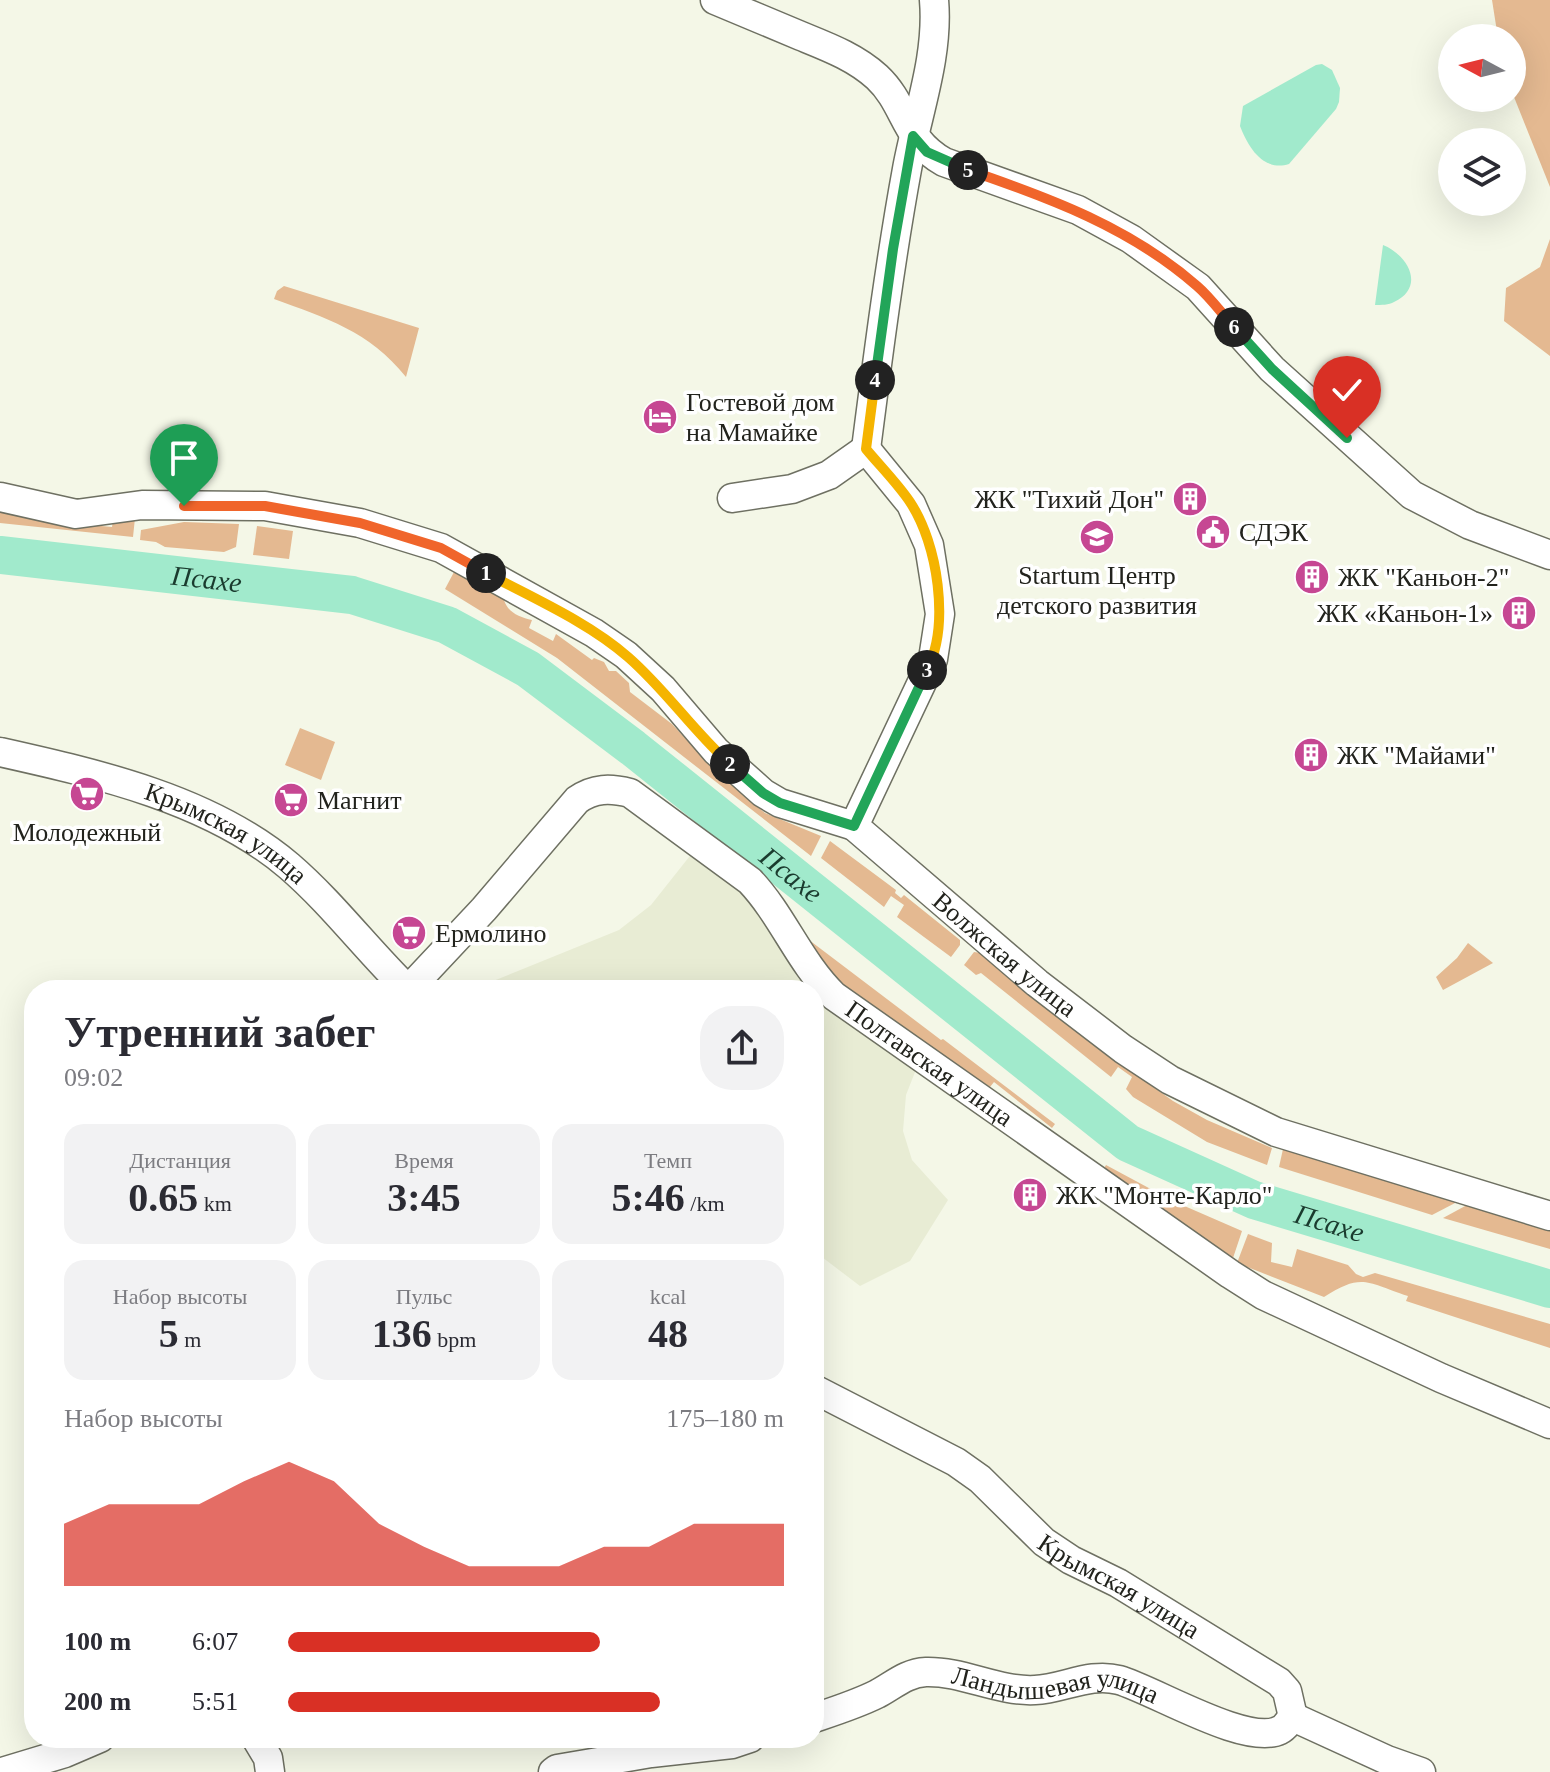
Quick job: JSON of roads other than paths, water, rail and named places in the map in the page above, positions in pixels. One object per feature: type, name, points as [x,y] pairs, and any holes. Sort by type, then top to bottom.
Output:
[{"type":"street","points":[[715,0],[850,57],[890,90],[913,136],[927,152],[944,162],[1078,210],[1131,239],[1198,287],[1272,369],[1412,495],[1470,525],[1550,555]]},
{"type":"street","points":[[0,497],[76,514],[142,505],[265,506],[360,523],[441,548],[594,633],[626,655],[663,689],[716,751],[763,793],[780,803],[854,826],[933,659],[940,614],[929,545],[911,504],[866,449],[893,249],[913,136],[931,63],[934,0]]},
{"type":"street","points":[[732,498],[792,489],[829,475],[866,449]]},
{"type":"street","name":"Крымская улица","points":[[0,752],[78,769],[161,795],[235,829],[305,880],[399,980]]},
{"type":"street","name":"Полтавская улица","points":[[417,980],[484,909],[577,800],[590,791],[612,789],[630,793],[750,881],[766,899],[818,980]]},
{"type":"street","name":"Волжская улица","points":[[854,826],[1037,983],[1123,1049],[1170,1080],[1276,1132],[1550,1216]]},
{"type":"street","name":"Полтавская улица","points":[[824,986],[834,996],[1263,1295],[1441,1378],[1550,1424]]},
{"type":"street","name":"Крымская улица","points":[[824,1394],[956,1462],[980,1479],[1053,1548],[1118,1583],[1279,1682],[1287,1691],[1293,1717]]},
{"type":"street","name":"Ландышевая улица","points":[[824,1714],[877,1694],[908,1675],[942,1672],[1014,1689],[1036,1690],[1101,1677],[1142,1689],[1208,1719],[1267,1733],[1281,1730],[1293,1717]]},
{"type":"street","points":[[1293,1717],[1421,1772]]},
{"type":"street","points":[[2,1772],[77,1748]]},
{"type":"street","points":[[262,1748],[268,1758],[270,1772]]},
{"type":"street","points":[[556,1771],[706,1748]]},
{"type":"waterway","name":"Псахе","points":[[0,555],[352,595],[447,625],[528,669],[633,748],[1128,1143],[1254,1200],[1550,1289]]},
{"type":"place","name":"Гостевой дом на Мамайке","points":[[660,417]]},
{"type":"place","name":"ЖК \"Тихий Дон\"","points":[[1190,499]]},
{"type":"place","name":"СДЭК","points":[[1213,532]]},
{"type":"place","name":"Startum Центр детского развития","points":[[1097,537]]},
{"type":"place","name":"ЖК \"Каньон-2\"","points":[[1312,577]]},
{"type":"place","name":"ЖК «Каньон-1»","points":[[1519,613]]},
{"type":"place","name":"ЖК \"Майами\"","points":[[1311,755]]},
{"type":"place","name":"Молодежный","points":[[87,794]]},
{"type":"place","name":"Магнит","points":[[291,800]]},
{"type":"place","name":"Ермолино","points":[[409,933]]},
{"type":"place","name":"ЖК \"Монте-Карло\"","points":[[1030,1195]]}]
